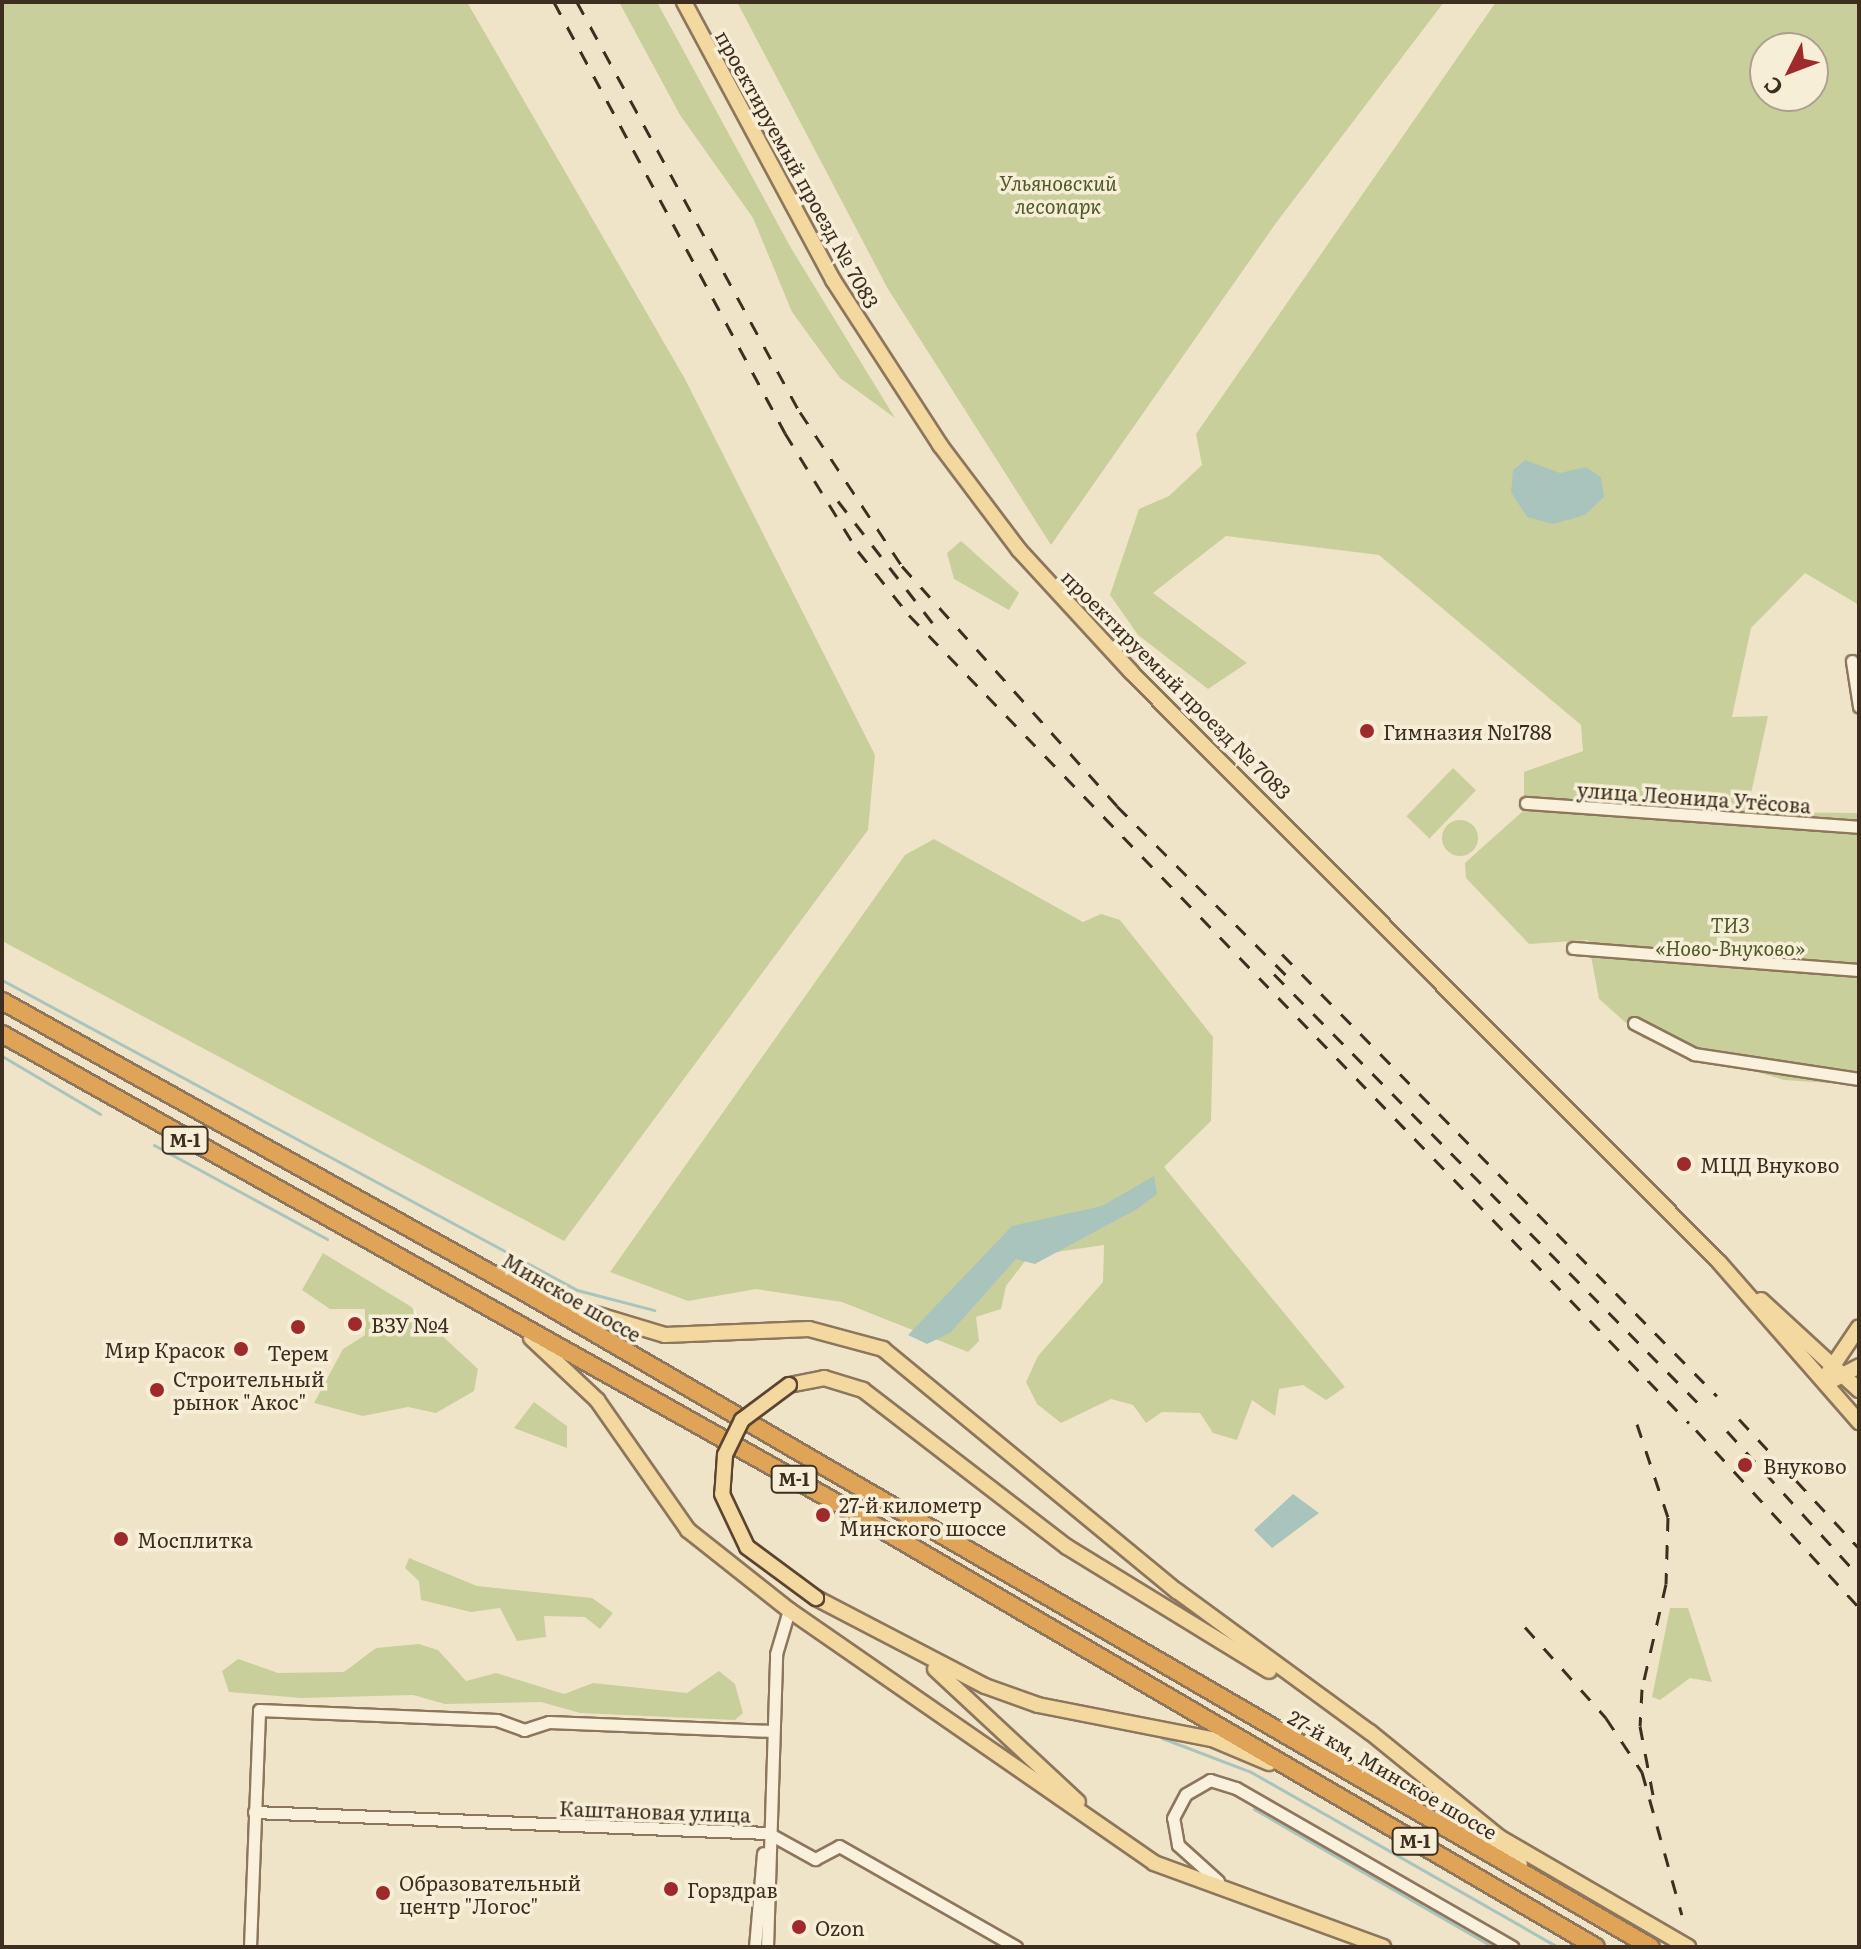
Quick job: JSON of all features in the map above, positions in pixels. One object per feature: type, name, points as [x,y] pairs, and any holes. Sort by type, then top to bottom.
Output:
[{"type":"highway","name":"Минское шоссе","points":[[2,1001],[519,1289],[1116,1636]]},
{"type":"highway","name":"М-1","points":[[2,1034],[483,1302],[1104,1659],[1596,1947]]},
{"type":"highway","name":"27-й км, Минское шоссе","points":[[1116,1636],[1651,1947]]},
{"type":"main road","name":"проектируемый проезд № 7083","points":[[684,2],[833,280],[940,445],[1019,550],[1725,1268],[1859,1390]]},
{"type":"main road","name":"проектируемый проезд № 7083","points":[[1725,1268],[1859,1422]]},
{"type":"main road","points":[[519,1289],[655,1333],[809,1329],[883,1349],[1310,1692]]},
{"type":"main road","points":[[483,1302],[548,1350],[597,1400],[688,1530],[789,1610],[1122,1841],[1206,1888],[1383,1947]]},
{"type":"main road","points":[[1824,1383],[1838,1370],[1859,1327]]},
{"type":"main road","points":[[1838,1370],[1859,1366]]},
{"type":"main road","points":[[1317,1784],[1212,1739],[1038,1705],[916,1654],[816,1598],[747,1547],[722,1494],[725,1455],[736,1428],[755,1406],[789,1385],[824,1378],[863,1390],[1067,1547],[1310,1692],[1387,1744],[1499,1837],[1688,1947]]},
{"type":"main road","points":[[916,1654],[1122,1841]]},
{"type":"main road","points":[[1387,1744],[1483,1836],[1562,1896]]},
{"type":"street","points":[[1852,661],[1859,706]]},
{"type":"street","name":"улица Леонида Утёсова","points":[[1526,803],[1859,827]]},
{"type":"street","points":[[1573,948],[1859,970]]},
{"type":"street","points":[[1634,1023],[1694,1054],[1859,1079]]},
{"type":"street","points":[[767,1947],[768,1833],[776,1654],[789,1610]]},
{"type":"street","points":[[250,1947],[259,1710],[497,1720],[524,1730],[549,1722],[772,1731]]},
{"type":"street","points":[[1259,1906],[1206,1874],[1178,1845],[1178,1805],[1197,1785],[1210,1780],[1236,1788],[1513,1947]]},
{"type":"street","name":"Каштановая улица","points":[[254,1812],[768,1833],[815,1859],[839,1846],[1016,1947]]},
{"type":"street","points":[[755,1947],[768,1833]]},
{"type":"green space","points":[[2,2],[467,2],[685,379],[875,755],[868,830],[564,1241],[2,941]]},
{"type":"green space","points":[[619,2],[657,2],[791,248],[895,418],[840,378],[792,312],[753,218],[680,115]]},
{"type":"green space","name":"Ульяновский лесопарк","points":[[737,2],[1444,2],[1276,223],[1051,545],[888,289]]},
{"type":"green space","name":"ТИЗ «Ново-Внуково»","points":[[1496,2],[1859,2],[1859,605],[1805,573],[1751,628],[1732,717],[1768,716],[1747,812],[1859,813],[1859,1085],[1784,1080],[1643,1038],[1599,999],[1588,940],[1529,944],[1466,878],[1465,863],[1524,810],[1524,772],[1583,751],[1581,725],[1379,555],[1226,536],[1153,593],[1247,663],[1208,689],[1138,635],[1110,595],[1139,509],[1169,496],[1202,465],[1196,434]]},
{"type":"green space","points":[[961,541],[1019,593],[1009,610],[954,579],[947,553]]},
{"type":"green space","points":[[1453,768],[1476,790],[1429,838],[1406,816]]},
{"type":"green space","points":[[1460,820],[1473,825],[1478,838],[1473,851],[1460,856],[1447,851],[1442,838],[1447,825]]},
{"type":"green space","points":[[934,839],[1083,922],[1101,914],[1120,920],[1213,1037],[1211,1121],[1164,1167],[1345,1387],[1326,1400],[1303,1385],[1279,1389],[1275,1416],[1252,1400],[1237,1440],[1213,1433],[1200,1413],[1162,1412],[1146,1423],[1133,1405],[1111,1399],[1061,1423],[1037,1404],[1026,1382],[1038,1356],[1103,1282],[1104,1245],[1029,1256],[1006,1286],[1001,1309],[976,1317],[979,1341],[968,1352],[842,1302],[756,1289],[688,1301],[610,1272],[905,855]]},
{"type":"green space","points":[[323,1253],[410,1306],[478,1369],[474,1391],[436,1413],[408,1407],[363,1416],[314,1403],[343,1349],[365,1335],[365,1309],[330,1309],[302,1290]]},
{"type":"green space","points":[[534,1402],[567,1426],[567,1448],[514,1428]]},
{"type":"green space","points":[[409,1558],[477,1586],[592,1598],[613,1613],[600,1629],[585,1617],[544,1616],[546,1637],[517,1641],[500,1608],[471,1612],[421,1600],[419,1581],[405,1568]]},
{"type":"green space","points":[[1670,1608],[1688,1608],[1712,1682],[1690,1678],[1660,1700],[1652,1697]]},
{"type":"green space","points":[[419,1644],[438,1650],[466,1681],[496,1673],[564,1694],[593,1683],[687,1693],[719,1671],[735,1684],[743,1713],[735,1720],[580,1713],[541,1702],[445,1704],[413,1695],[301,1698],[229,1692],[222,1671],[238,1659],[278,1673],[344,1672],[376,1648]]},
{"type":"water","points":[[1525,460],[1560,473],[1586,467],[1601,477],[1604,497],[1585,515],[1553,524],[1527,517],[1511,492],[1513,470]]},
{"type":"water","points":[[1154,1176],[1157,1194],[1137,1209],[1035,1264],[1016,1259],[950,1333],[927,1344],[908,1335],[1012,1226],[1102,1206]]},
{"type":"water","points":[[1293,1494],[1319,1513],[1272,1548],[1254,1530]]},
{"type":"waterway","points":[[2,980],[577,1290],[654,1310]]},
{"type":"waterway","points":[[2,1056],[100,1114]]},
{"type":"waterway","points":[[154,1145],[327,1239]]},
{"type":"waterway","points":[[1162,1738],[1251,1772],[1558,1947]]},
{"type":"waterway","points":[[1254,1809],[1493,1947]]},
{"type":"railway","points":[[554,2],[785,433],[858,551],[909,615],[1689,1423]]},
{"type":"railway","points":[[577,2],[800,412],[902,566],[1117,806],[1288,977]]},
{"type":"railway","points":[[838,501],[941,634]]},
{"type":"railway","points":[[1282,954],[1717,1396]]},
{"type":"railway","points":[[1274,974],[1704,1409]]},
{"type":"railway","points":[[1739,1419],[1859,1548]]},
{"type":"railway","points":[[1637,1424],[1668,1517],[1666,1584],[1642,1689],[1640,1726],[1653,1795]]},
{"type":"railway","points":[[1696,1430],[1859,1607]]},
{"type":"railway","points":[[1727,1431],[1859,1576]]},
{"type":"railway","points":[[1525,1627],[1606,1718],[1642,1772],[1682,1915]]},
{"type":"place","name":"Гимназия №1788","points":[[1367,731]]},
{"type":"place","name":"МЦД Внуково","points":[[1684,1164]]},
{"type":"place","name":"ВЗУ №4","points":[[355,1324]]},
{"type":"place","name":"Терем","points":[[298,1327]]},
{"type":"place","name":"Мир Красок","points":[[241,1349]]},
{"type":"place","name":"Строительный рынок \"Акос\"","points":[[157,1390]]},
{"type":"place","name":"Внуково","points":[[1745,1465]]},
{"type":"place","name":"27-й километр Минского шоссе","points":[[823,1515]]},
{"type":"place","name":"Мосплитка","points":[[121,1539]]},
{"type":"place","name":"Горздрав","points":[[671,1889]]},
{"type":"place","name":"Образовательный центр \"Логос\"","points":[[383,1893]]},
{"type":"place","name":"Ozon","points":[[799,1927]]}]
